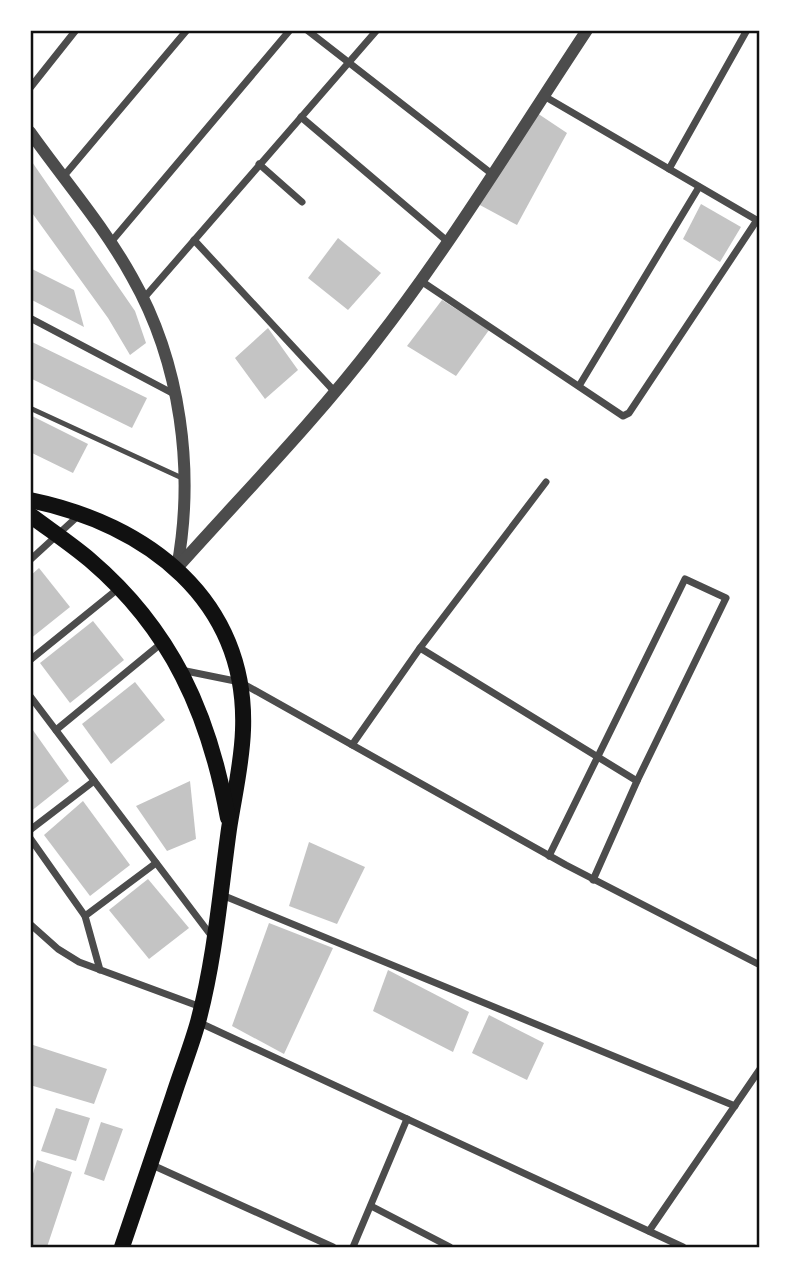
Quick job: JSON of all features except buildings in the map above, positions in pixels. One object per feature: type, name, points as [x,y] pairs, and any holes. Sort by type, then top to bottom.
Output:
[{"type":"main road","points":[[30,500],[80,514],[131,538],[177,568],[195,586],[214,612],[230,646],[240,682],[244,728],[216,942],[200,1015],[122,1247]]},
{"type":"main road","points":[[30,515],[90,560],[119,588],[163,642],[197,705],[210,741],[229,828]]},
{"type":"street","points":[[30,88],[76,30]]},
{"type":"street","points":[[62,177],[187,30]]},
{"type":"street","points":[[110,242],[290,30]]},
{"type":"street","points":[[307,30],[492,174]]},
{"type":"street","points":[[144,298],[377,30]]},
{"type":"street","points":[[177,568],[335,392],[421,281],[587,30]]},
{"type":"street","points":[[669,169],[747,30]]},
{"type":"street","points":[[421,281],[579,386],[616,414],[623,416],[629,414],[759,221],[544,96]]},
{"type":"street","points":[[301,117],[447,241]]},
{"type":"street","points":[[30,132],[110,242],[144,298],[165,356],[184,451],[186,480],[186,510],[177,568]]},
{"type":"street","points":[[260,164],[302,202]]},
{"type":"street","points":[[579,386],[699,187]]},
{"type":"street","points":[[194,240],[335,392]]},
{"type":"street","points":[[30,318],[174,394]]},
{"type":"street","points":[[352,745],[420,648],[545,482]]},
{"type":"street","points":[[30,560],[80,514]]},
{"type":"street","points":[[548,856],[685,579],[726,598],[593,880]]},
{"type":"street","points":[[30,660],[119,588]]},
{"type":"street","points":[[56,730],[163,642]]},
{"type":"street","points":[[420,648],[638,781]]},
{"type":"street","points":[[180,670],[240,682],[548,856],[760,965]]},
{"type":"street","points":[[31,699],[216,942]]},
{"type":"street","points":[[30,830],[94,781]]},
{"type":"street","points":[[30,838],[85,916],[100,970]]},
{"type":"street","points":[[85,916],[156,863]]},
{"type":"street","points":[[222,895],[735,1106]]},
{"type":"street","points":[[30,924],[64,954],[200,1015],[407,1119],[683,1247]]},
{"type":"street","points":[[649,1231],[760,1069]]},
{"type":"street","points":[[353,1247],[407,1119]]},
{"type":"street","points":[[150,1164],[333,1247]]},
{"type":"street","points":[[371,1206],[450,1247]]},
{"type":"lane","points":[[32,409],[186,480]]}]
